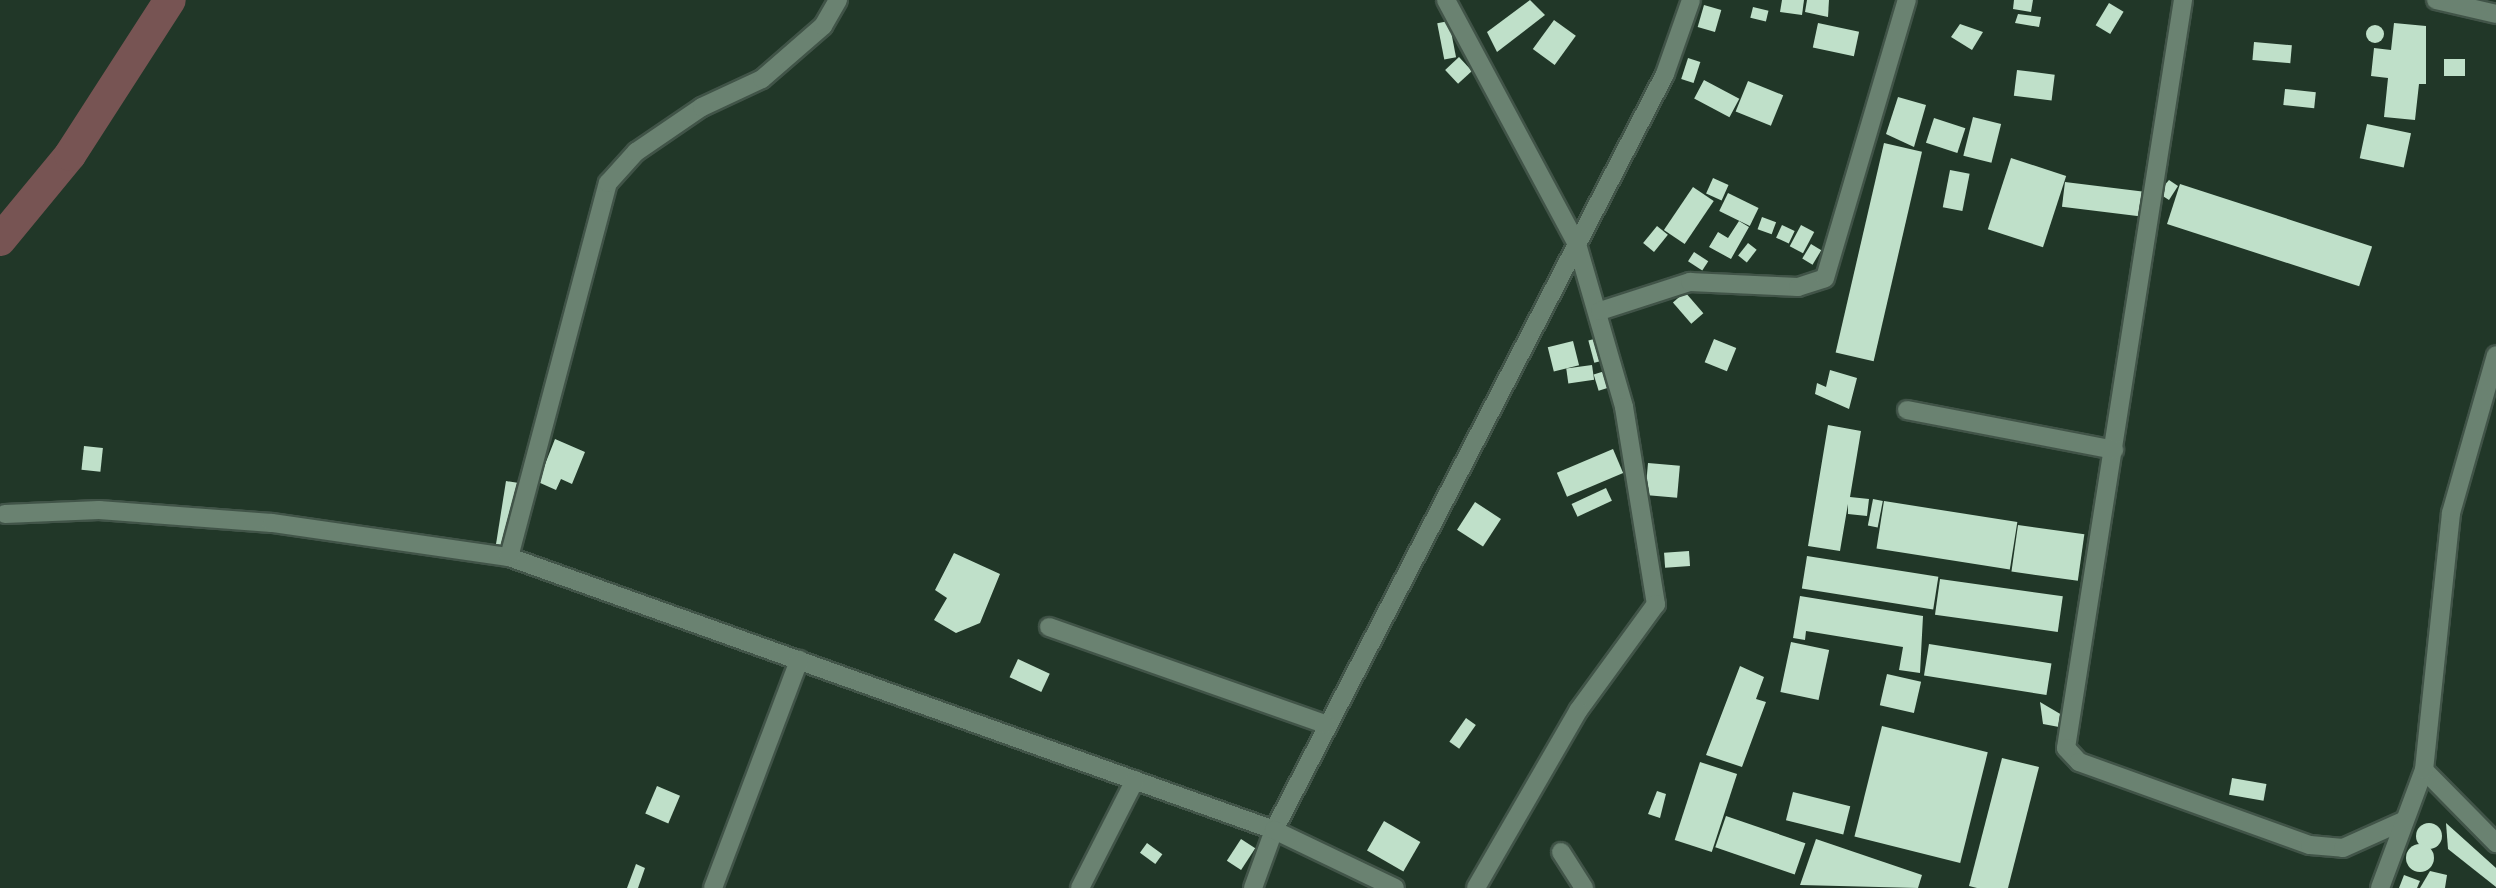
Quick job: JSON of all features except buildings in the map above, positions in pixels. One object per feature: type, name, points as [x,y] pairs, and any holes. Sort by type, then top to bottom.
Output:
[{"type":"street","points":[[509,557],[608,183],[636,152],[702,107],[769,74],[823,26],[838,0]]},
{"type":"street","points":[[1446,0],[1577,244],[1600,311],[1633,447],[1656,604],[1585,701],[1476,888]]},
{"type":"street","points":[[1253,888],[1274,830],[1325,724],[1394,604],[1665,74],[1691,0]]},
{"type":"street","points":[[1600,311],[1690,282],[1798,287],[1825,278],[1907,0]]},
{"type":"street","points":[[2183,0],[2114,450],[2065,739],[2072,755],[2319,847],[2356,844],[2403,821]]},
{"type":"street","points":[[2436,0],[2496,14]]},
{"type":"street","points":[[2380,888],[2424,770],[2451,513],[2496,355]]},
{"type":"street","points":[[1907,410],[2114,450]]},
{"type":"street","points":[[5,514],[99,510],[272,523],[509,557],[1274,830],[1395,888]]},
{"type":"street","points":[[1049,627],[1325,724]]},
{"type":"street","points":[[713,888],[799,660]]},
{"type":"street","points":[[2424,770],[2496,843]]},
{"type":"street","points":[[1080,888],[1135,780]]},
{"type":"street","points":[[1561,852],[1584,888]]},
{"type":"waterway","points":[[0,240],[70,155],[170,0]]}]
